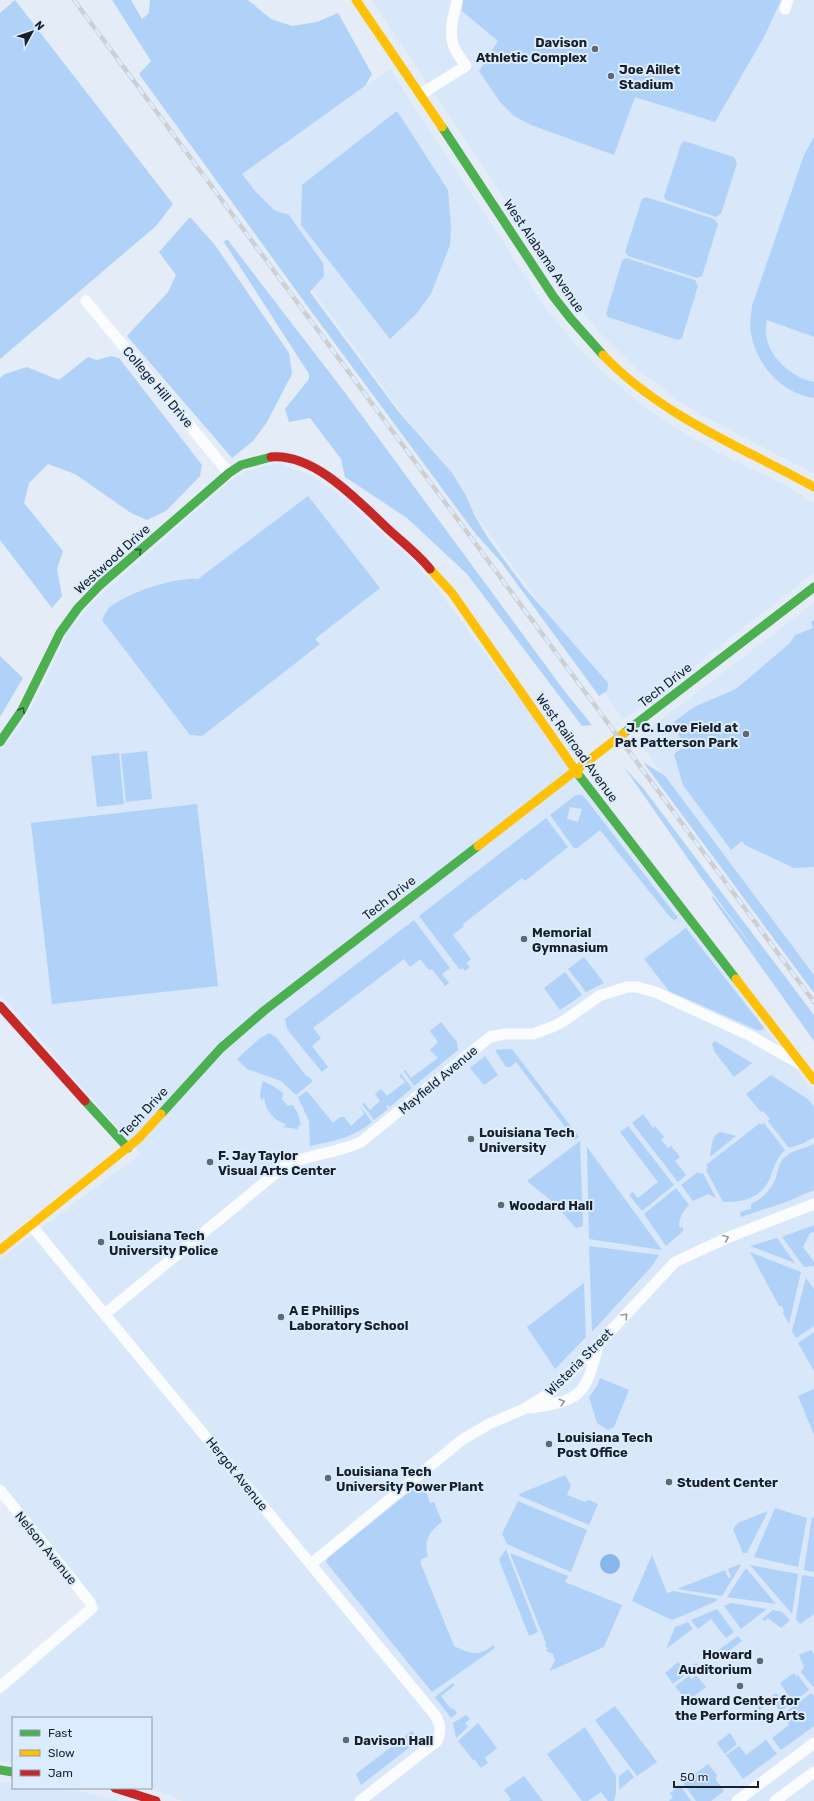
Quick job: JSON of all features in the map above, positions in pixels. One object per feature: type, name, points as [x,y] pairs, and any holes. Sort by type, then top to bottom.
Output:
[{"type":"main road","name":"West Alabama Avenue","points":[[356,0],[421,94],[545,285],[576,325],[611,363],[632,382],[688,420],[814,487]]},
{"type":"main road","name":"Westwood Drive","points":[[0,742],[22,710],[60,633],[78,608],[100,585],[229,473],[241,465],[264,457],[278,456],[294,460]]},
{"type":"main road","name":"West Railroad Avenue","points":[[294,460],[327,476],[345,489],[428,565],[440,578],[576,771],[683,912],[814,1080]]},
{"type":"main road","name":"Tech Drive","points":[[0,1250],[138,1139],[216,1052],[259,1015],[814,587]]},
{"type":"main road","points":[[0,1006],[128,1148]]},
{"type":"main road","points":[[0,1770],[12,1772]]},
{"type":"main road","points":[[118,1789],[156,1801]]},
{"type":"street","points":[[421,94],[466,66],[454,47],[452,36],[451,27],[456,0]]},
{"type":"street","name":"College Hill Drive","points":[[86,301],[229,473]]},
{"type":"street","name":"Mayfield Avenue","points":[[104,1314],[282,1168],[296,1161],[341,1150],[361,1142],[490,1037],[504,1034],[533,1034],[552,1028],[564,1022],[600,996],[627,987],[637,987],[655,992],[749,1035],[803,1066]]},
{"type":"street","name":"Wisteria Street","points":[[310,1564],[463,1439],[489,1424],[524,1409],[550,1393],[598,1345],[675,1262],[729,1237],[814,1204]]},
{"type":"street","name":"Hergot Avenue","points":[[31,1225],[435,1715],[440,1726],[440,1734],[437,1741],[360,1801]]},
{"type":"street","points":[[524,1409],[562,1403],[574,1396],[589,1379],[598,1345]]},
{"type":"street","name":"Nelson Avenue","points":[[0,1490],[92,1605],[91,1610],[0,1687]]},
{"type":"street","points":[[738,1801],[814,1743]]},
{"type":"street","points":[[775,1801],[814,1772]]},
{"type":"shaded area","points":[[15,0],[173,204],[156,226],[0,359],[0,13]]},
{"type":"shaded area","points":[[112,0],[131,0],[142,19],[149,13],[150,0],[248,0],[271,19],[292,26],[317,22],[338,13],[372,74],[365,86],[242,174],[255,191],[274,210],[289,215],[323,263],[324,276],[310,292],[398,411],[452,473],[488,538],[525,588],[608,683],[607,691],[599,696],[501,562],[475,533],[308,307],[139,74],[151,61]]},
{"type":"shaded area","points":[[371,0],[814,0],[814,474],[707,418],[683,403],[639,371],[599,332],[564,287]]},
{"type":"shaded area","name":"Joe Aillet Stadium","points":[[463,0],[781,0],[764,37],[715,122],[635,97],[614,155],[531,125],[514,116],[500,102],[479,71],[498,41],[462,11]]},
{"type":"shaded area","points":[[390,69],[548,311],[576,345],[608,377],[640,403],[679,430],[721,454],[783,484],[814,503],[814,573],[624,720],[233,180]]},
{"type":"shaded area","points":[[397,111],[448,190],[451,227],[450,245],[431,294],[417,313],[390,339],[301,225],[302,185]]},
{"type":"shaded area","points":[[814,137],[814,337],[767,320],[766,331],[767,341],[778,360],[795,374],[814,382],[814,398],[791,390],[772,376],[765,367],[754,345],[751,334],[750,320],[752,306],[804,155]]},
{"type":"shaded area","points":[[684,141],[734,157],[737,163],[721,214],[716,217],[666,200],[664,197],[681,144]]},
{"type":"shaded area","points":[[646,197],[714,219],[718,224],[702,276],[697,278],[628,256],[625,252],[642,199]]},
{"type":"shaded area","points":[[190,217],[215,245],[289,353],[292,374],[267,422],[253,441],[232,458],[127,336],[168,292],[176,275],[159,252]]},
{"type":"shaded area","points":[[227,239],[343,390],[566,693],[592,725],[582,726],[467,574],[407,518],[345,477],[341,459],[310,418],[289,422],[285,409],[309,379],[309,374],[224,242]]},
{"type":"shaded area","points":[[626,258],[695,280],[698,286],[682,338],[678,340],[608,317],[606,314],[622,261]]},
{"type":"shaded area","points":[[111,356],[119,358],[202,465],[200,476],[166,511],[147,520],[131,513],[75,474],[48,464],[29,483],[24,503],[63,551],[57,569],[62,596],[52,608],[0,540],[0,378],[5,374],[27,367],[59,380],[88,357],[97,360]]},
{"type":"shaded area","name":"Louisiana Tech University","points":[[279,464],[308,474],[338,494],[404,553],[433,583],[480,647],[576,771],[814,1094],[814,1801],[183,1801],[152,1789],[152,1717],[12,1717],[12,1763],[0,1762],[0,1696],[100,1608],[0,1483],[0,1259],[141,1154],[0,994],[0,750],[20,727],[38,696],[67,633],[94,601],[229,482],[245,472],[263,466]]},
{"type":"shaded area","points":[[308,496],[380,588],[315,639],[320,644],[202,736],[190,735],[102,620],[110,607],[129,596],[177,580],[198,579]]},
{"type":"shaded area","name":"J. C. Love Field at Pat Patterson Park","points":[[814,603],[814,975],[636,739]]},
{"type":"shaded area","name":"J. C. Love Field at Pat Patterson Park","points":[[814,620],[814,867],[794,868],[745,845],[742,841],[731,850],[683,785],[674,754],[683,747],[674,722],[694,707],[736,689],[790,643],[795,635],[813,628],[811,622]]},
{"type":"shaded area","points":[[0,656],[23,678],[0,717]]},
{"type":"shaded area","points":[[147,751],[152,799],[126,802],[121,754]]},
{"type":"shaded area","points":[[119,753],[124,804],[97,807],[91,756]]},
{"type":"shaded area","points":[[643,762],[665,776],[814,975],[814,993]]},
{"type":"shaded area","points":[[624,767],[643,788],[814,1015],[814,1041],[712,898],[713,896],[760,957],[700,876]]},
{"type":"shaded area","points":[[576,795],[582,795],[678,918],[674,920],[670,917],[600,830],[576,849],[550,815]],"holes":[[[570,807],[582,809],[578,822],[567,819]]]},
{"type":"shaded area","points":[[197,804],[218,986],[52,1004],[31,823]]},
{"type":"shaded area","points":[[546,818],[568,847],[525,881],[522,878],[463,924],[464,926],[453,935],[471,959],[466,963],[470,967],[465,971],[463,968],[460,970],[419,916]]},
{"type":"shaded area","points":[[414,920],[450,968],[442,974],[449,983],[445,986],[432,969],[429,970],[420,959],[410,967],[404,959],[313,1028],[321,1038],[312,1046],[328,1067],[322,1072],[287,1029],[285,1019]]},
{"type":"shaded area","points":[[686,928],[764,1028],[763,1030],[757,1030],[669,991],[644,959]]},
{"type":"shaded area","points":[[584,957],[604,983],[586,992],[568,969]]},
{"type":"shaded area","points":[[565,972],[582,995],[560,1010],[544,988]]},
{"type":"shaded area","points":[[441,1022],[457,1042],[458,1050],[414,1086],[404,1071],[405,1070],[411,1078],[438,1058],[430,1050],[438,1042],[430,1031]]},
{"type":"shaded area","points":[[269,1033],[276,1037],[307,1077],[308,1076],[313,1081],[296,1095],[281,1081],[247,1069],[237,1059],[259,1039]]},
{"type":"shaded area","points":[[715,1041],[752,1063],[734,1077],[714,1051],[712,1044]]},
{"type":"shaded area","points":[[512,1049],[579,1137],[575,1140],[516,1062],[510,1067],[506,1067],[495,1050]]},
{"type":"shaded area","points":[[485,1056],[498,1075],[484,1085],[470,1068]]},
{"type":"shaded area","points":[[401,1074],[412,1088],[390,1107],[388,1105],[386,1107],[388,1109],[374,1120],[362,1104],[364,1103],[370,1110],[380,1101],[375,1094],[381,1089],[387,1096],[405,1082],[399,1075]]},
{"type":"shaded area","points":[[771,1075],[809,1100],[814,1107],[814,1137],[804,1143],[789,1148],[768,1121],[770,1119],[763,1111],[761,1112],[746,1094]]},
{"type":"shaded area","points":[[263,1081],[283,1093],[282,1099],[288,1106],[293,1105],[298,1114],[301,1125],[298,1126],[298,1129],[283,1127],[286,1124],[282,1123],[271,1115],[264,1098],[261,1100],[260,1094]]},
{"type":"shaded area","points":[[307,1091],[333,1123],[340,1117],[344,1117],[351,1126],[364,1114],[360,1106],[372,1122],[350,1135],[310,1146],[309,1121],[298,1097]]},
{"type":"shaded area","points":[[643,1114],[653,1128],[655,1126],[664,1137],[661,1140],[668,1148],[671,1146],[680,1157],[675,1161],[686,1175],[678,1182],[632,1123]]},
{"type":"shaded area","points":[[760,1123],[761,1125],[764,1123],[785,1150],[777,1160],[766,1185],[757,1195],[744,1200],[723,1202],[706,1170],[708,1168],[706,1165]]},
{"type":"shaded area","points":[[628,1126],[674,1185],[642,1211],[629,1195],[633,1192],[638,1198],[658,1182],[620,1132]]},
{"type":"shaded area","points":[[721,1132],[736,1136],[710,1157],[715,1135]]},
{"type":"shaded area","points":[[580,1141],[583,1226],[576,1228],[554,1203],[527,1181]]},
{"type":"shaded area","points":[[814,1144],[814,1190],[786,1202],[741,1217],[740,1212],[751,1209],[751,1204],[763,1196],[769,1189],[783,1159],[786,1156]]},
{"type":"shaded area","points":[[587,1147],[662,1250],[589,1239]]},
{"type":"shaded area","points":[[698,1172],[700,1174],[703,1173],[716,1198],[708,1194],[693,1201],[681,1185]]},
{"type":"shaded area","points":[[676,1188],[689,1205],[682,1214],[679,1222],[680,1228],[683,1227],[683,1231],[666,1246],[644,1214]]},
{"type":"shaded area","points":[[814,1225],[814,1232],[810,1233],[803,1247],[814,1262],[814,1266],[804,1267],[782,1237]]},
{"type":"shaded area","points":[[777,1238],[795,1263],[750,1246]]},
{"type":"shaded area","points":[[589,1246],[659,1255],[652,1266],[592,1332]]},
{"type":"shaded area","points":[[750,1252],[801,1272],[789,1324],[783,1313],[784,1311],[782,1306],[779,1306]]},
{"type":"shaded area","points":[[806,1278],[814,1289],[814,1326],[796,1338],[792,1331]]},
{"type":"shaded area","points":[[584,1283],[586,1337],[555,1369],[527,1327]]},
{"type":"shaded area","points":[[814,1332],[814,1371],[798,1343]]},
{"type":"shaded area","points":[[600,1378],[629,1390],[614,1427],[608,1430],[597,1423],[589,1397],[597,1386]]},
{"type":"shaded area","points":[[814,1389],[814,1435],[798,1396]]},
{"type":"shaded area","points":[[565,1475],[571,1485],[567,1495],[585,1502],[589,1500],[598,1504],[589,1525],[520,1496],[519,1494]]},
{"type":"shaded area","points":[[418,1485],[422,1486],[426,1491],[430,1503],[434,1502],[442,1522],[431,1532],[426,1545],[428,1556],[420,1562],[454,1646],[464,1651],[474,1653],[483,1652],[493,1645],[495,1648],[432,1692],[326,1562],[328,1558]]},
{"type":"shaded area","points":[[518,1501],[587,1530],[571,1572],[507,1544],[502,1534]]},
{"type":"shaded area","points":[[775,1508],[807,1518],[798,1567],[754,1557]]},
{"type":"shaded area","points":[[768,1511],[747,1553],[743,1553],[733,1529],[738,1523]]},
{"type":"shaded area","points":[[812,1516],[814,1519],[814,1572],[804,1570]]},
{"type":"shaded area","points":[[506,1549],[538,1632],[529,1636],[499,1560]]},
{"type":"shaded area","points":[[510,1553],[568,1576],[565,1582],[622,1605],[604,1647],[550,1671],[555,1660],[553,1654],[546,1651],[548,1648],[545,1646],[546,1643]]},
{"type":"shaded area","points":[[610,1554],[617,1557],[620,1564],[617,1571],[610,1574],[603,1571],[600,1564],[603,1557]]},
{"type":"shaded area","points":[[652,1555],[667,1593],[673,1591],[718,1599],[715,1602],[672,1620],[632,1601]]},
{"type":"shaded area","points":[[740,1564],[741,1565],[722,1596],[677,1589],[725,1570],[728,1578],[731,1577],[728,1569]]},
{"type":"shaded area","points":[[750,1565],[798,1574],[792,1614]]},
{"type":"shaded area","points":[[746,1568],[776,1604],[727,1597]]},
{"type":"shaded area","points":[[802,1576],[814,1577],[814,1614],[800,1624],[796,1619]]},
{"type":"shaded area","points":[[731,1603],[767,1609],[741,1629],[724,1606]]},
{"type":"shaded area","points":[[717,1609],[734,1632],[726,1638],[711,1619],[698,1629],[691,1620]]},
{"type":"shaded area","points":[[773,1610],[782,1612],[790,1620],[781,1628],[768,1618],[764,1621],[762,1619]]},
{"type":"shaded area","points":[[688,1622],[693,1630],[666,1649],[675,1627]]},
{"type":"shaded area","points":[[738,1636],[742,1641],[720,1658],[716,1652]]},
{"type":"shaded area","points":[[811,1650],[814,1654],[813,1687],[801,1672],[804,1667],[799,1655]]},
{"type":"shaded area","points":[[678,1662],[685,1670],[696,1663],[698,1665],[673,1684],[665,1673]]},
{"type":"shaded area","points":[[794,1673],[796,1676],[798,1675],[809,1690],[793,1702],[780,1683]]},
{"type":"shaded area","points":[[696,1675],[706,1687],[690,1699],[684,1698],[675,1686],[689,1676],[692,1679]]},
{"type":"shaded area","points":[[453,1683],[455,1685],[441,1696],[451,1709],[453,1708],[457,1713],[451,1718],[435,1697]]},
{"type":"shaded area","points":[[776,1693],[779,1696],[784,1695],[790,1704],[780,1711],[772,1701],[759,1710],[757,1707]]},
{"type":"shaded area","points":[[811,1693],[814,1696],[814,1726],[781,1750],[772,1738],[789,1725],[783,1714]]},
{"type":"shaded area","points":[[615,1706],[657,1762],[637,1776],[595,1720]]},
{"type":"shaded area","points":[[466,1715],[470,1719],[465,1723],[468,1726],[456,1738],[453,1723]]},
{"type":"shaded area","points":[[478,1723],[497,1748],[485,1758],[488,1763],[481,1768],[458,1741]]},
{"type":"shaded area","points":[[585,1727],[616,1776],[616,1793],[614,1801],[608,1801],[601,1792],[588,1801],[582,1801],[547,1754]]},
{"type":"shaded area","points":[[412,1731],[419,1740],[361,1785],[356,1774]]},
{"type":"shaded area","points":[[730,1733],[737,1744],[725,1754],[717,1743]]},
{"type":"shaded area","points":[[766,1740],[777,1754],[743,1779],[726,1755],[739,1746],[746,1755]]},
{"type":"shaded area","points":[[708,1764],[717,1775],[716,1780],[724,1791],[711,1801],[696,1801],[683,1783]]},
{"type":"shaded area","points":[[628,1769],[634,1777],[619,1790],[619,1776]]},
{"type":"shaded area","points":[[524,1776],[543,1801],[509,1801],[511,1799],[504,1790]]},
{"type":"shaded area","points":[[0,1782],[12,1784],[12,1789],[62,1789],[82,1792],[119,1801],[0,1801]]},
{"type":"shaded area","points":[[680,1785],[691,1801],[669,1801],[673,1797],[670,1793]]},
{"type":"railway","points":[[74,0],[814,1002]]},
{"type":"traffic: fast","points":[[442,127],[553,296],[603,355]]},
{"type":"traffic: fast","points":[[0,742],[22,710],[60,633],[78,608],[100,585],[229,473],[241,465],[271,457]]},
{"type":"traffic: fast","points":[[624,733],[814,587]]},
{"type":"traffic: fast","points":[[578,774],[736,979]]},
{"type":"traffic: fast","points":[[161,1114],[221,1048],[265,1010],[478,846]]},
{"type":"traffic: fast","points":[[85,1101],[128,1148]]},
{"type":"traffic: fast","points":[[0,1770],[12,1772]]},
{"type":"traffic: slow","points":[[356,0],[442,127]]},
{"type":"traffic: slow","points":[[603,355],[626,377],[650,396],[676,413],[703,429],[814,487]]},
{"type":"traffic: slow","points":[[430,569],[452,593],[578,774]]},
{"type":"traffic: slow","points":[[478,846],[624,733]]},
{"type":"traffic: slow","points":[[736,979],[814,1080]]},
{"type":"traffic: slow","points":[[0,1250],[138,1139],[161,1114]]},
{"type":"traffic: jam","points":[[271,457],[287,458],[304,463],[335,481],[415,553],[430,569]]},
{"type":"traffic: jam","points":[[0,1006],[85,1101]]},
{"type":"traffic: jam","points":[[118,1789],[156,1801]]},
{"type":"place","name":"Davison Athletic Complex","points":[[595,49]]},
{"type":"place","name":"Joe Aillet Stadium","points":[[611,76]]},
{"type":"place","name":"J. C. Love Field at Pat Patterson Park","points":[[746,734]]},
{"type":"place","name":"Memorial Gymnasium","points":[[524,939]]},
{"type":"place","name":"Louisiana Tech University","points":[[471,1139]]},
{"type":"place","name":"F. Jay Taylor Visual Arts Center","points":[[210,1162]]},
{"type":"place","name":"Woodard Hall","points":[[501,1205]]},
{"type":"place","name":"Louisiana Tech University Police","points":[[101,1242]]},
{"type":"place","name":"A E Phillips Laboratory School","points":[[281,1317]]},
{"type":"place","name":"Louisiana Tech Post Office","points":[[549,1444]]},
{"type":"place","name":"Louisiana Tech University Power Plant","points":[[328,1478]]},
{"type":"place","name":"Student Center","points":[[669,1482]]},
{"type":"place","name":"Howard Auditorium","points":[[760,1661]]},
{"type":"place","name":"Howard Center for the Performing Arts","points":[[740,1686]]},
{"type":"place","name":"Davison Hall","points":[[346,1740]]}]
